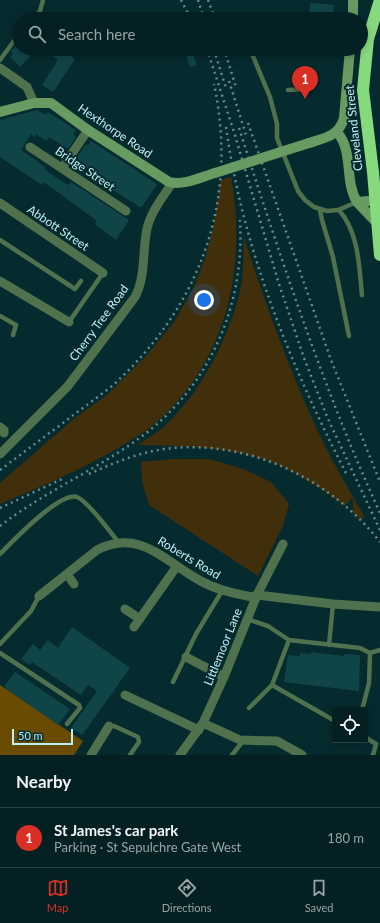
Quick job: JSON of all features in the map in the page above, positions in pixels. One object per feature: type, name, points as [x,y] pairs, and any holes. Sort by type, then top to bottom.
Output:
[{"type":"highway","name":"Cleveland Street","points":[[368,39],[380,0]]},
{"type":"highway","name":"Cleveland Street","points":[[366,56],[363,77],[378,200],[377,223],[380,255]]},
{"type":"street","points":[[353,0],[353,12]]},
{"type":"street","points":[[172,183],[186,182],[309,143],[337,132],[342,126],[344,118],[349,56]]},
{"type":"street","points":[[0,68],[27,87],[32,94],[34,103]]},
{"type":"street","name":"Hexthorpe Road","points":[[0,112],[34,103],[51,103],[88,130],[172,183]]},
{"type":"street","points":[[62,168],[88,130]]},
{"type":"street","points":[[337,132],[345,146],[351,186],[357,202],[377,223]]},
{"type":"street","name":"Bridge Street","points":[[30,147],[126,211]]},
{"type":"street","name":"Cherry Tree Road","points":[[0,454],[68,386],[135,297],[140,283],[147,228],[153,213],[172,183]]},
{"type":"street","points":[[357,202],[378,200]]},
{"type":"street","name":"Abbott Street","points":[[0,203],[103,273]]},
{"type":"street","points":[[0,281],[69,322]]},
{"type":"street","name":"Roberts Road","points":[[39,596],[97,550],[119,542],[129,542],[150,548],[199,580],[222,591],[252,596],[257,595],[334,604],[380,607]]},
{"type":"street","name":"Littlemoor Lane","points":[[180,755],[201,726],[224,677],[257,595],[283,544]]},
{"type":"street","points":[[134,628],[177,566]]},
{"type":"street","points":[[66,574],[74,584]]},
{"type":"street","points":[[124,609],[140,619]]},
{"type":"street","points":[[186,657],[224,677]]},
{"type":"street","points":[[126,695],[201,726],[243,741],[278,741],[302,755]]},
{"type":"street","points":[[91,755],[109,726]]},
{"type":"lane","points":[[39,12],[43,0]]},
{"type":"lane","points":[[0,60],[12,44]]},
{"type":"lane","points":[[253,56],[270,96],[277,124],[277,138],[292,179],[304,200],[320,210],[327,211],[339,210],[357,202]]},
{"type":"lane","points":[[288,90],[308,89]]},
{"type":"lane","points":[[320,210],[333,257],[349,336]]},
{"type":"lane","points":[[339,210],[349,223],[356,243],[362,295]]},
{"type":"lane","points":[[0,240],[75,289],[81,281]]},
{"type":"lane","points":[[69,322],[103,273]]},
{"type":"lane","points":[[0,316],[16,325],[13,335]]},
{"type":"lane","points":[[0,554],[40,515],[65,499],[73,497],[82,500],[119,542]]},
{"type":"lane","points":[[173,682],[196,634],[222,591]]},
{"type":"lane","points":[[0,644],[31,611],[39,596]]},
{"type":"lane","points":[[329,645],[334,604]]},
{"type":"lane","points":[[247,619],[268,626],[289,640],[360,648],[370,653],[380,650]]},
{"type":"lane","points":[[249,708],[272,685],[289,640]]},
{"type":"lane","points":[[0,653],[79,705],[80,708],[68,724]]},
{"type":"lane","points":[[363,707],[369,682],[370,653]]},
{"type":"lane","points":[[272,685],[332,719]]},
{"type":"lane","points":[[109,726],[114,726],[138,738],[139,742],[130,755]]},
{"type":"lane","points":[[368,740],[376,744],[373,755]]},
{"type":"lane","points":[[232,755],[243,741]]},
{"type":"shaded area","points":[[231,177],[235,213],[236,248],[232,283],[224,316],[212,348],[195,379],[173,406],[143,433],[108,454],[78,469],[0,504],[0,483],[76,417],[107,395],[146,356],[174,322],[194,287],[205,259],[213,229],[221,180]]},
{"type":"shaded area","points":[[244,237],[269,313],[288,363],[325,446],[364,516],[361,520],[353,513],[353,500],[351,499],[345,506],[295,473],[262,459],[232,451],[216,449],[185,446],[138,445],[160,430],[174,417],[199,384],[220,348],[235,310],[240,291],[243,271]]},
{"type":"shaded area","points":[[172,459],[210,459],[243,469],[271,482],[289,504],[283,526],[258,576],[149,505],[142,482],[141,462]]},
{"type":"shaded area","points":[[0,685],[83,741],[74,755],[0,755]]},
{"type":"building","points":[[310,3],[334,5],[334,12],[309,12]]},
{"type":"building","points":[[12,55],[30,56],[20,67],[10,57]]},
{"type":"building","points":[[52,56],[70,56],[75,59],[53,92],[42,85],[58,60]]},
{"type":"building","points":[[186,56],[194,56],[197,65],[190,67]]},
{"type":"building","points":[[37,110],[46,115],[48,112],[76,130],[73,134],[76,137],[68,149],[49,137],[46,141],[36,134],[35,137],[31,134],[21,150],[45,167],[44,169],[58,179],[68,185],[71,182],[129,220],[116,240],[95,224],[97,221],[44,182],[42,185],[0,157],[0,120]]},
{"type":"building","points":[[91,141],[157,184],[141,208],[104,184],[102,186],[96,183],[100,177],[75,160],[86,144],[88,146]]},
{"type":"building","points":[[72,627],[130,668],[82,735],[71,728],[97,691],[88,685],[81,695],[32,662],[30,665],[21,659],[33,644],[40,650],[48,640],[58,648]]},
{"type":"building","points":[[311,652],[344,656],[345,654],[360,655],[359,691],[284,682],[288,655],[300,656],[300,653],[311,654]]},
{"type":"building","points":[[15,672],[70,709],[58,725],[4,687]]},
{"type":"railway","points":[[181,0],[187,12]]},
{"type":"railway","points":[[198,0],[202,12]]},
{"type":"railway","points":[[208,0],[212,12]]},
{"type":"railway","points":[[209,56],[234,132],[279,284],[304,358],[328,419],[380,530]]},
{"type":"railway","points":[[216,56],[226,88]]},
{"type":"railway","points":[[226,56],[236,87]]},
{"type":"railway","points":[[229,81],[246,135]]},
{"type":"railway","points":[[0,470],[111,387],[142,356],[168,322],[189,287],[205,250],[216,211],[221,170],[220,128],[214,84]]},
{"type":"railway","points":[[248,123],[331,360],[380,482]]},
{"type":"railway","points":[[226,127],[244,218],[272,306],[307,392],[347,475]]},
{"type":"railway","points":[[239,128],[287,274],[321,371],[359,466],[380,513]]},
{"type":"railway","points":[[0,526],[34,502],[106,460],[141,437],[165,417],[186,394],[204,368],[218,341],[229,313],[236,283],[240,252],[240,220]]},
{"type":"railway","points":[[89,474],[126,459],[164,449],[195,447],[225,450],[255,457],[284,467],[337,499],[360,519],[380,542]]},
{"type":"railway","points":[[0,508],[62,479]]},
{"type":"place","name":"St James's car park","points":[[305,99]]}]
